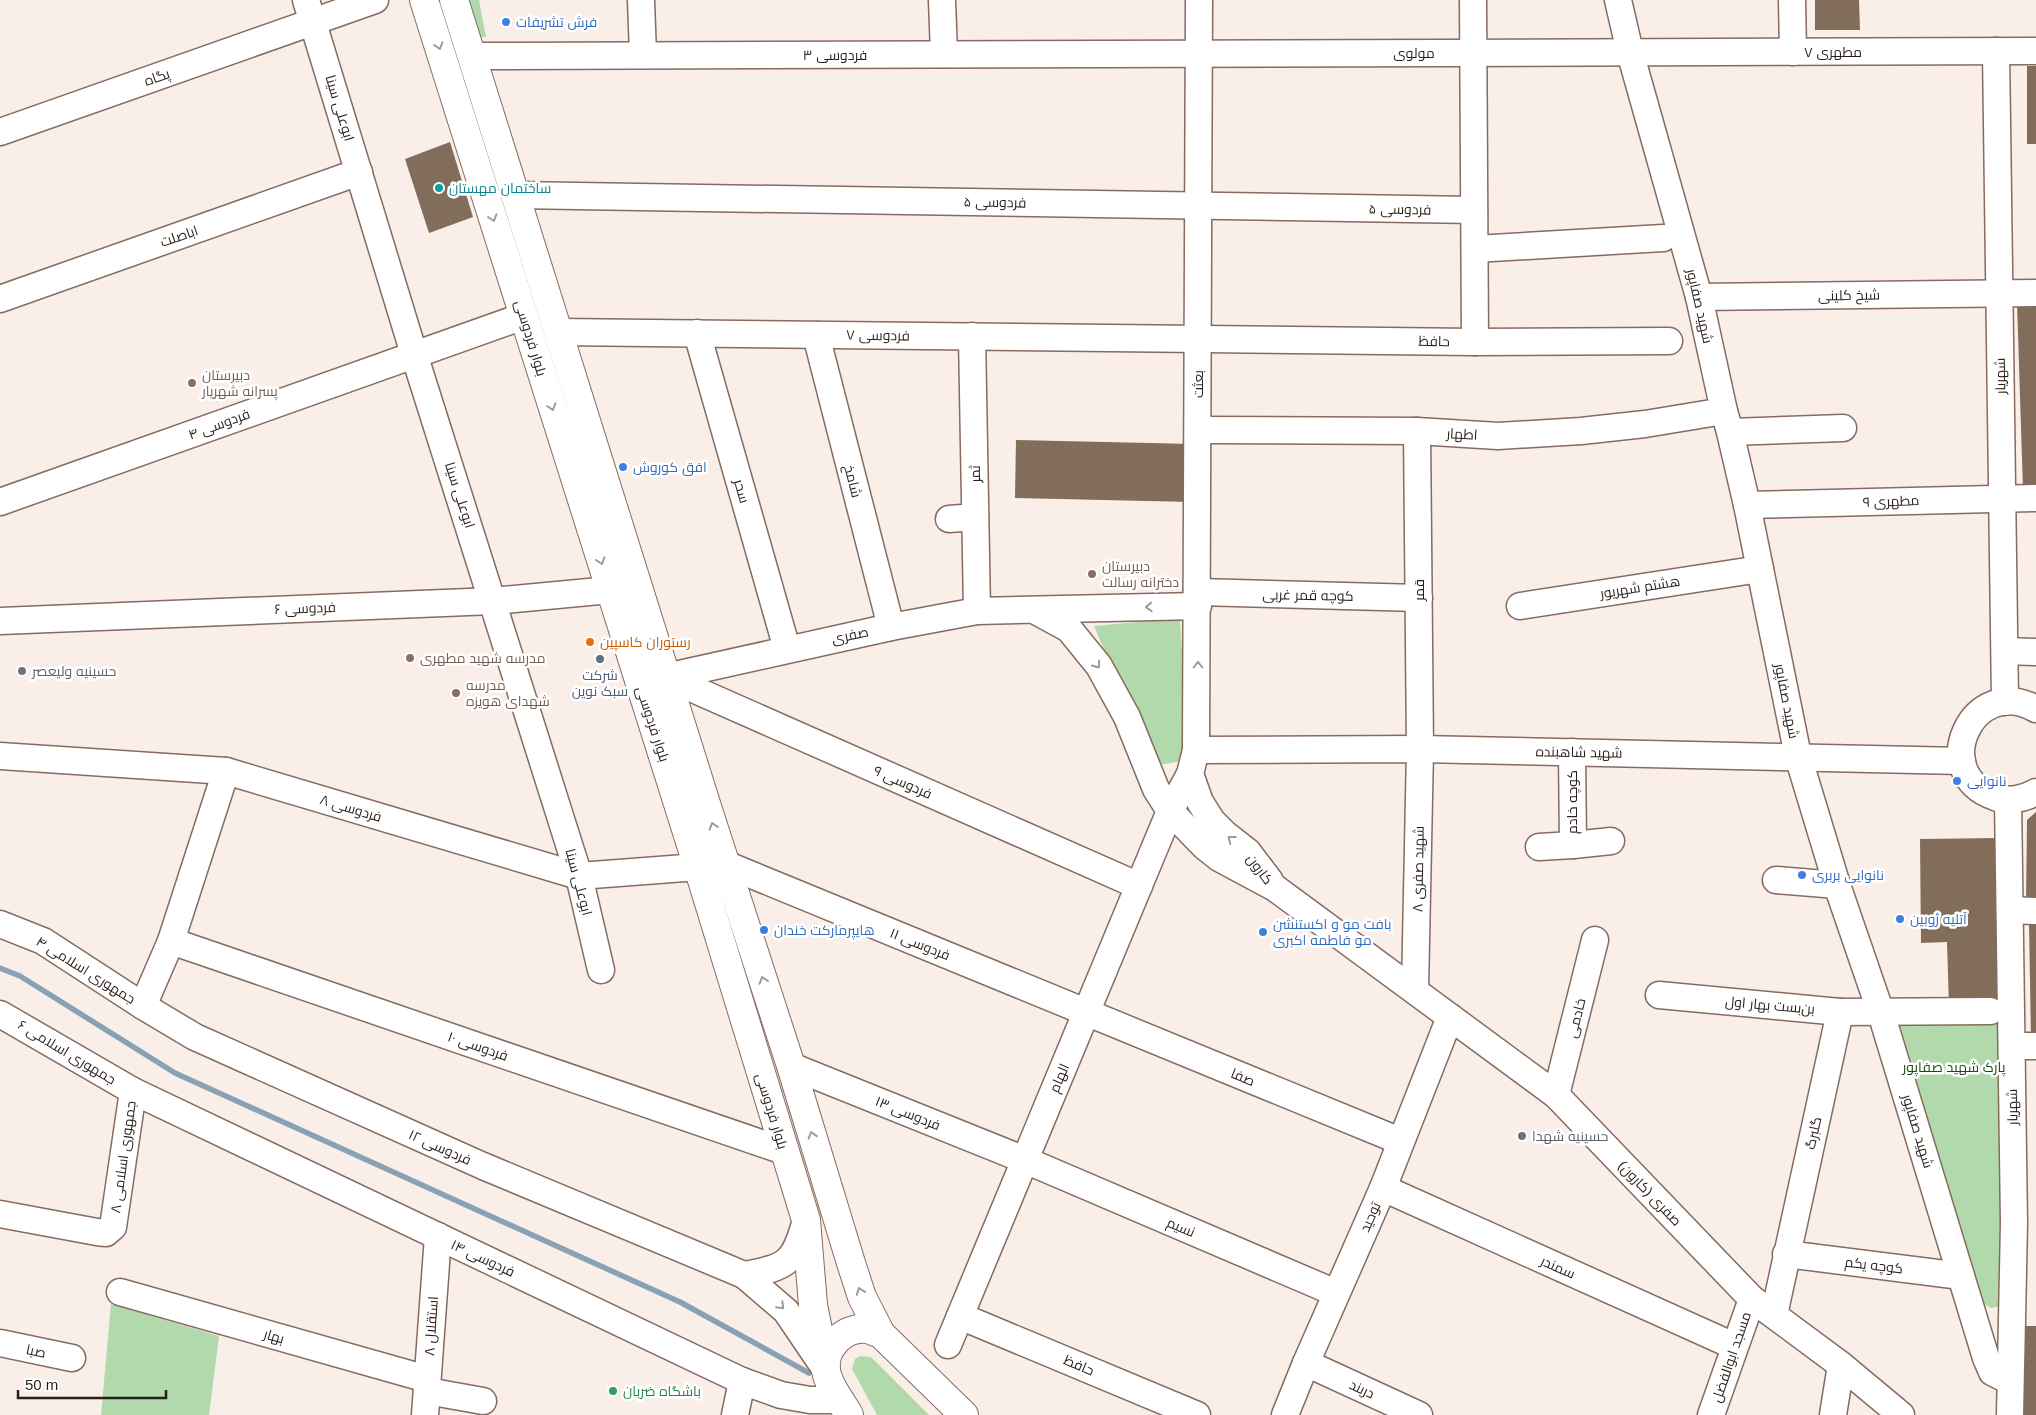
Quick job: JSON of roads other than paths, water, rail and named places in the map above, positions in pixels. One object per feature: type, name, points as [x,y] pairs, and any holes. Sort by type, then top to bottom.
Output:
[{"type":"main road","name":"بلوار فردوسی","points":[[424,0],[698,867],[806,1220],[813,1305],[826,1370],[830,1382],[845,1407]]},
{"type":"main road","name":"بلوار فردوسی","points":[[454,0],[725,864],[792,1066],[862,1297],[881,1334],[964,1415]]},
{"type":"main road","points":[[826,1370],[828,1354],[836,1340],[843,1335],[850,1331],[866,1329],[881,1334]]},
{"type":"street","name":"پگاه","points":[[0,132],[310,11],[375,0]]},
{"type":"street","points":[[640,0],[643,55]]},
{"type":"street","points":[[942,0],[944,54]]},
{"type":"street","name":"بعثت","points":[[1193,762],[1198,714],[1199,0]]},
{"type":"street","points":[[1473,0],[1475,342]]},
{"type":"street","name":"شهید صفاپور","points":[[1618,0],[1630,52],[1699,297],[1747,505],[1798,756],[1837,885],[1882,1013],[1992,1372],[2010,1381]]},
{"type":"street","points":[[1792,0],[1793,52]]},
{"type":"street","name":"ابوعلی سینا","points":[[310,11],[414,354],[494,601],[579,876],[601,970]]},
{"type":"street","name":"شهریار","points":[[1996,51],[2005,702]]},
{"type":"street","name":"مطهری ۷","points":[[1630,52],[2036,51]]},
{"type":"street","name":"مولوی","points":[[1199,54],[1630,52]]},
{"type":"street","name":"فردوسی ۳","points":[[472,56],[1199,54]]},
{"type":"street","name":"اباصلت","points":[[0,299],[359,172]]},
{"type":"street","name":"فردوسی ۵","points":[[515,195],[1474,210]]},
{"type":"street","points":[[1474,249],[1663,238]]},
{"type":"street","name":"شیخ کلینی","points":[[1699,297],[2036,293]]},
{"type":"street","name":"فردوسی ۴","points":[[0,502],[524,316]]},
{"type":"street","name":"فردوسی ۷","points":[[558,332],[1198,339]]},
{"type":"street","name":"سحر","points":[[698,333],[787,649]]},
{"type":"street","name":"شامخ","points":[[816,335],[891,627]]},
{"type":"street","name":"ثمر","points":[[972,336],[977,611]]},
{"type":"street","name":"حافظ","points":[[1198,339],[1475,342],[1669,340]]},
{"type":"street","name":"اطهار","points":[[1198,430],[1417,431],[1498,436],[1581,431],[1645,424],[1727,422],[1842,428]]},
{"type":"street","name":"قمر","points":[[1417,431],[1420,749]]},
{"type":"street","name":"مطهری ۹","points":[[1747,505],[2036,498]]},
{"type":"street","points":[[949,519],[976,517]]},
{"type":"street","name":"هشتم شهریور","points":[[1520,606],[1760,569]]},
{"type":"street","name":"فردوسی ۶","points":[[0,621],[494,601],[610,590]]},
{"type":"street","name":"کوچه قمر غربی","points":[[1094,609],[1198,599],[1419,598]]},
{"type":"street","points":[[1077,640],[1094,609]]},
{"type":"street","name":"صفری","points":[[666,677],[787,649],[977,611],[1094,609]]},
{"type":"street","name":"کارون","points":[[1036,610],[1069,630],[1099,666],[1127,718],[1156,789],[1170,811],[1204,846],[1219,858],[1275,888]]},
{"type":"street","points":[[2004,651],[2036,652]]},
{"type":"street","name":"فردوسی ۹","points":[[666,677],[1139,886]]},
{"type":"street","points":[[2036,709],[2022,703],[2005,702],[1987,707],[1968,725],[1961,743],[1964,770],[1975,785],[1990,796],[2008,800],[2022,798],[2036,792]]},
{"type":"street","name":"شهید شاهبنده","points":[[1193,762],[1420,749],[1962,761]]},
{"type":"street","name":"شهید صفری ۸","points":[[1415,990],[1420,749]]},
{"type":"street","name":"کوچه خادم","points":[[1572,752],[1573,845],[1611,841]]},
{"type":"street","name":"فردوسی ۸","points":[[0,756],[226,771],[579,876],[698,867]]},
{"type":"street","name":"کارون","points":[[1193,762],[1200,802],[1212,821],[1248,852],[1275,888]]},
{"type":"street","name":"الهام","points":[[948,1345],[1170,811],[1193,762]]},
{"type":"street","points":[[143,1006],[170,941],[226,771]]},
{"type":"street","name":"شهریار","points":[[2008,800],[2010,910],[2024,1046],[2025,1223],[2010,1381],[2010,1415]]},
{"type":"street","points":[[1539,847],[1573,845]]},
{"type":"street","name":"فردوسی ۱۱","points":[[725,864],[1087,1012]]},
{"type":"street","points":[[1776,880],[1837,885]]},
{"type":"street","name":"صفری (کارون)","points":[[1275,888],[1556,1095],[1752,1299],[1842,1365],[1901,1415]]},
{"type":"street","points":[[2010,910],[2036,911]]},
{"type":"street","name":"جمهوری اسلامی ۴","points":[[0,924],[43,941],[143,1006]]},
{"type":"street","name":"خادمی","points":[[1556,1095],[1595,940]]},
{"type":"street","name":"فردوسی ۱۰","points":[[170,941],[784,1151]]},
{"type":"street","name":"بن‌بست بهار اول","points":[[1660,995],[1840,1012],[1990,1011]]},
{"type":"street","name":"فردوسی ۱۲","points":[[143,1006],[195,1038],[456,1154],[744,1275],[786,1311],[826,1370]]},
{"type":"street","name":"صفا","points":[[1087,1012],[1400,1141]]},
{"type":"street","name":"گلبرگ","points":[[1774,1315],[1840,1012]]},
{"type":"street","name":"جمهوری اسلامی ۶","points":[[0,1014],[133,1091]]},
{"type":"street","name":"توحید","points":[[1285,1415],[1336,1293],[1383,1188],[1450,1017]]},
{"type":"street","name":"فردوسی ۱۳","points":[[792,1066],[1026,1160]]},
{"type":"street","name":"جمهوری اسلامی ۸","points":[[0,1214],[97,1232],[106,1233],[113,1227],[133,1091]]},
{"type":"street","name":"فردوسی ۱۴","points":[[133,1091],[742,1381],[781,1394],[845,1407]]},
{"type":"street","name":"نسیم","points":[[1026,1160],[1336,1293]]},
{"type":"street","name":"سمندر","points":[[1383,1188],[1734,1346]]},
{"type":"street","points":[[744,1275],[773,1269],[790,1260],[799,1245],[806,1220]]},
{"type":"street","name":"استقلال ۸","points":[[426,1395],[438,1236]]},
{"type":"street","name":"کوچه یکم","points":[[1786,1254],[1962,1276]]},
{"type":"street","name":"بهار","points":[[120,1292],[426,1395],[483,1401]]},
{"type":"street","name":"مسجد ابوالفضل","points":[[1711,1415],[1752,1299]]},
{"type":"street","name":"حافظ","points":[[960,1316],[1198,1415]]},
{"type":"street","name":"صبا","points":[[0,1344],[72,1358]]},
{"type":"street","name":"دربند","points":[[1306,1363],[1419,1415]]},
{"type":"street","points":[[1833,1415],[1842,1365]]},
{"type":"street","points":[[735,1415],[742,1381]]},
{"type":"waterway","points":[[0,968],[20,976],[175,1073],[680,1302],[809,1373]]},
{"type":"place","name":"فرش تشریفات","points":[[506,22]]},
{"type":"place","name":"ساختمان مهستان","points":[[439,188]]},
{"type":"place","name":"دبیرستان پسرانه شهریار","points":[[192,383]]},
{"type":"place","name":"افق کوروش","points":[[623,467]]},
{"type":"place","name":"دبیرستان دخترانه رسالت","points":[[1092,574]]},
{"type":"place","name":"رستوران کاسپین","points":[[590,642]]},
{"type":"place","name":"مدرسه شهید مطهری","points":[[410,658]]},
{"type":"place","name":"شرکت سبک نوین","points":[[600,659]]},
{"type":"place","name":"حسینیه ولیعصر","points":[[22,671]]},
{"type":"place","name":"مدرسه شهدای هویزه","points":[[456,693]]},
{"type":"place","name":"نانوایی","points":[[1957,781]]},
{"type":"place","name":"نانوایی بربری","points":[[1802,875]]},
{"type":"place","name":"آتلیه ژوبین","points":[[1900,919]]},
{"type":"place","name":"هایپرمارکت خندان","points":[[764,930]]},
{"type":"place","name":"بافت مو و اکستنشن مو فاطمه اکبری","points":[[1263,932]]},
{"type":"place","name":"حسینیه شهدا","points":[[1522,1136]]},
{"type":"place","name":"باشگاه ضربان","points":[[613,1391]]},
{"type":"park label","name":"پارک شهید صفاپور","points":[[1954,1067]]}]
